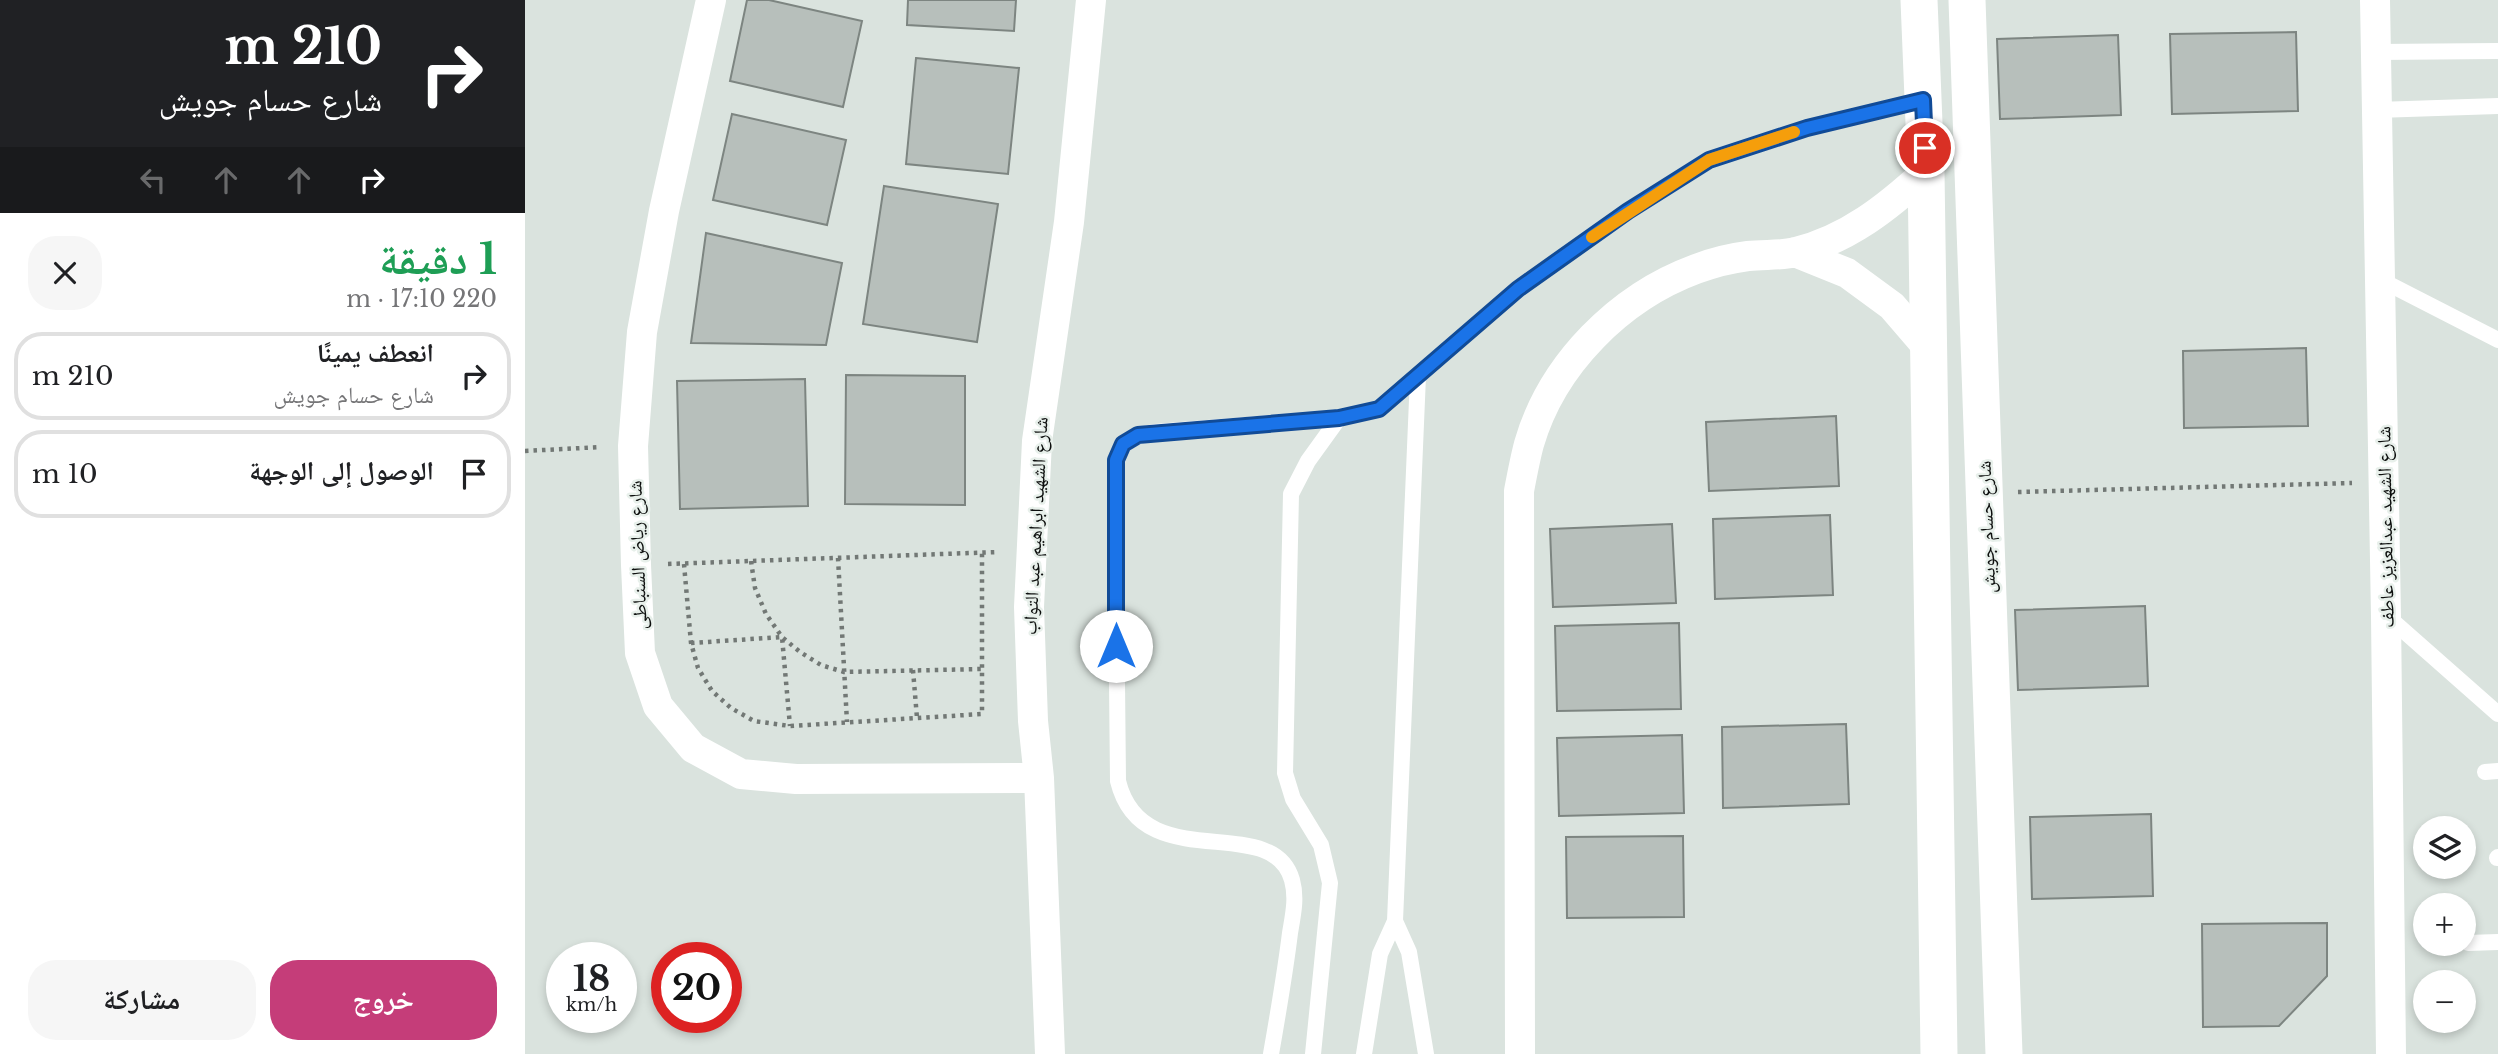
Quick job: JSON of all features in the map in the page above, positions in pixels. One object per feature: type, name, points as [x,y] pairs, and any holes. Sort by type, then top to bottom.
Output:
[{"type":"street","name":"شارع رياض السنباطى","points":[[711,0],[664,211],[642,332],[633,446],[640,653],[658,706],[693,748],[741,774],[796,779],[1039,778]]},
{"type":"street","name":"شارع الشهيد ابراهيم عبد التواب","points":[[1050,1054],[1039,778],[1029,664],[1031,550],[1037,441],[1069,222],[1091,0]]},
{"type":"street","points":[[1919,0],[1926,172],[1939,1054]]},
{"type":"street","name":"شارع حسام جويش","points":[[1967,0],[2004,1054]]},
{"type":"street","name":"شارع الشهيد عبدالعزيز عاطف","points":[[2375,0],[2391,1054]]},
{"type":"street","points":[[1520,1054],[1519,491],[1530,442],[1549,396],[1577,354],[1611,318],[1651,289],[1697,268],[1745,256],[1795,252],[1844,234],[1888,207],[1926,172]]},
{"type":"street","points":[[1795,252],[1847,273],[1892,306],[1929,349]]},
{"type":"street","points":[[1933,588],[1988,587]]},
{"type":"lane","points":[[2376,52],[2498,51]]},
{"type":"lane","points":[[1271,1054],[1286,975],[1295,904],[1292,878],[1277,857],[1260,848],[1174,837],[1148,827],[1132,814],[1121,796],[1118,781],[1116,460],[1123,444],[1138,435],[1339,418],[1379,409],[1518,289],[1628,211],[1709,160],[1807,128],[1923,100]]},
{"type":"lane","points":[[2377,110],[2498,106]]},
{"type":"lane","points":[[2381,280],[2498,340]]},
{"type":"lane","points":[[1364,1054],[1380,954],[1395,921],[1417,376]]},
{"type":"lane","points":[[1313,1054],[1330,883],[1321,845],[1293,799],[1285,773],[1291,494],[1308,461],[1339,418]]},
{"type":"lane","points":[[2386,616],[2498,714]]},
{"type":"lane","points":[[1395,921],[1409,952],[1426,1054]]},
{"type":"lane","points":[[2476,943],[2498,942]]},
{"type":"path","points":[[525,451],[633,446]]},
{"type":"path","points":[[1985,493],[2384,482]]},
{"type":"path","points":[[636,565],[1031,550]]},
{"type":"path","points":[[684,564],[691,643],[698,668],[712,691],[731,708],[754,721],[790,726],[982,714],[982,552]]},
{"type":"path","points":[[838,558],[847,723]]},
{"type":"path","points":[[751,561],[755,588],[766,614],[782,636],[821,665],[844,672],[982,668]]},
{"type":"path","points":[[691,643],[782,636]]},
{"type":"path","points":[[782,636],[790,726]]},
{"type":"path","points":[[913,670],[917,718]]},
{"type":"building","points":[[747,0],[769,0],[862,21],[843,107],[730,81]]},
{"type":"building","points":[[908,0],[1016,0],[1014,31],[907,25]]},
{"type":"building","points":[[2296,32],[2298,111],[2172,114],[2170,34]]},
{"type":"building","points":[[2118,35],[2121,115],[2000,119],[1997,39]]},
{"type":"building","points":[[916,58],[1019,68],[1008,174],[906,164]]},
{"type":"building","points":[[732,114],[846,140],[827,225],[713,200]]},
{"type":"building","points":[[884,186],[998,204],[977,342],[863,324]]},
{"type":"building","points":[[706,233],[842,263],[826,345],[691,343]]},
{"type":"building","points":[[2306,348],[2308,426],[2184,428],[2183,351]]},
{"type":"building","points":[[846,375],[965,376],[965,505],[845,504]]},
{"type":"building","points":[[805,379],[808,506],[680,509],[677,381]]},
{"type":"building","points":[[1836,416],[1839,486],[1709,491],[1706,422]]},
{"type":"building","points":[[1830,515],[1833,595],[1715,599],[1713,519]]},
{"type":"building","points":[[1672,524],[1676,603],[1553,607],[1550,529]]},
{"type":"building","points":[[2145,606],[2148,686],[2018,690],[2015,610]]},
{"type":"building","points":[[1679,623],[1681,709],[1557,711],[1555,626]]},
{"type":"building","points":[[1846,724],[1849,804],[1723,808],[1722,727]]},
{"type":"building","points":[[1682,735],[1684,813],[1559,816],[1557,738]]},
{"type":"building","points":[[2151,814],[2153,896],[2032,899],[2030,817]]},
{"type":"building","points":[[1683,836],[1684,917],[1567,918],[1566,837]]},
{"type":"building","points":[[2327,923],[2327,976],[2279,1026],[2203,1027],[2202,924]]},
{"type":"slow traffic","points":[[1592,237],[1709,160],[1794,132]]},
{"type":"route","points":[[1116,646],[1115,485],[1116,460],[1123,444],[1138,435],[1156,432],[1339,418],[1379,409],[1518,289],[1628,211],[1709,160],[1807,128],[1923,100],[1925,148]]}]
